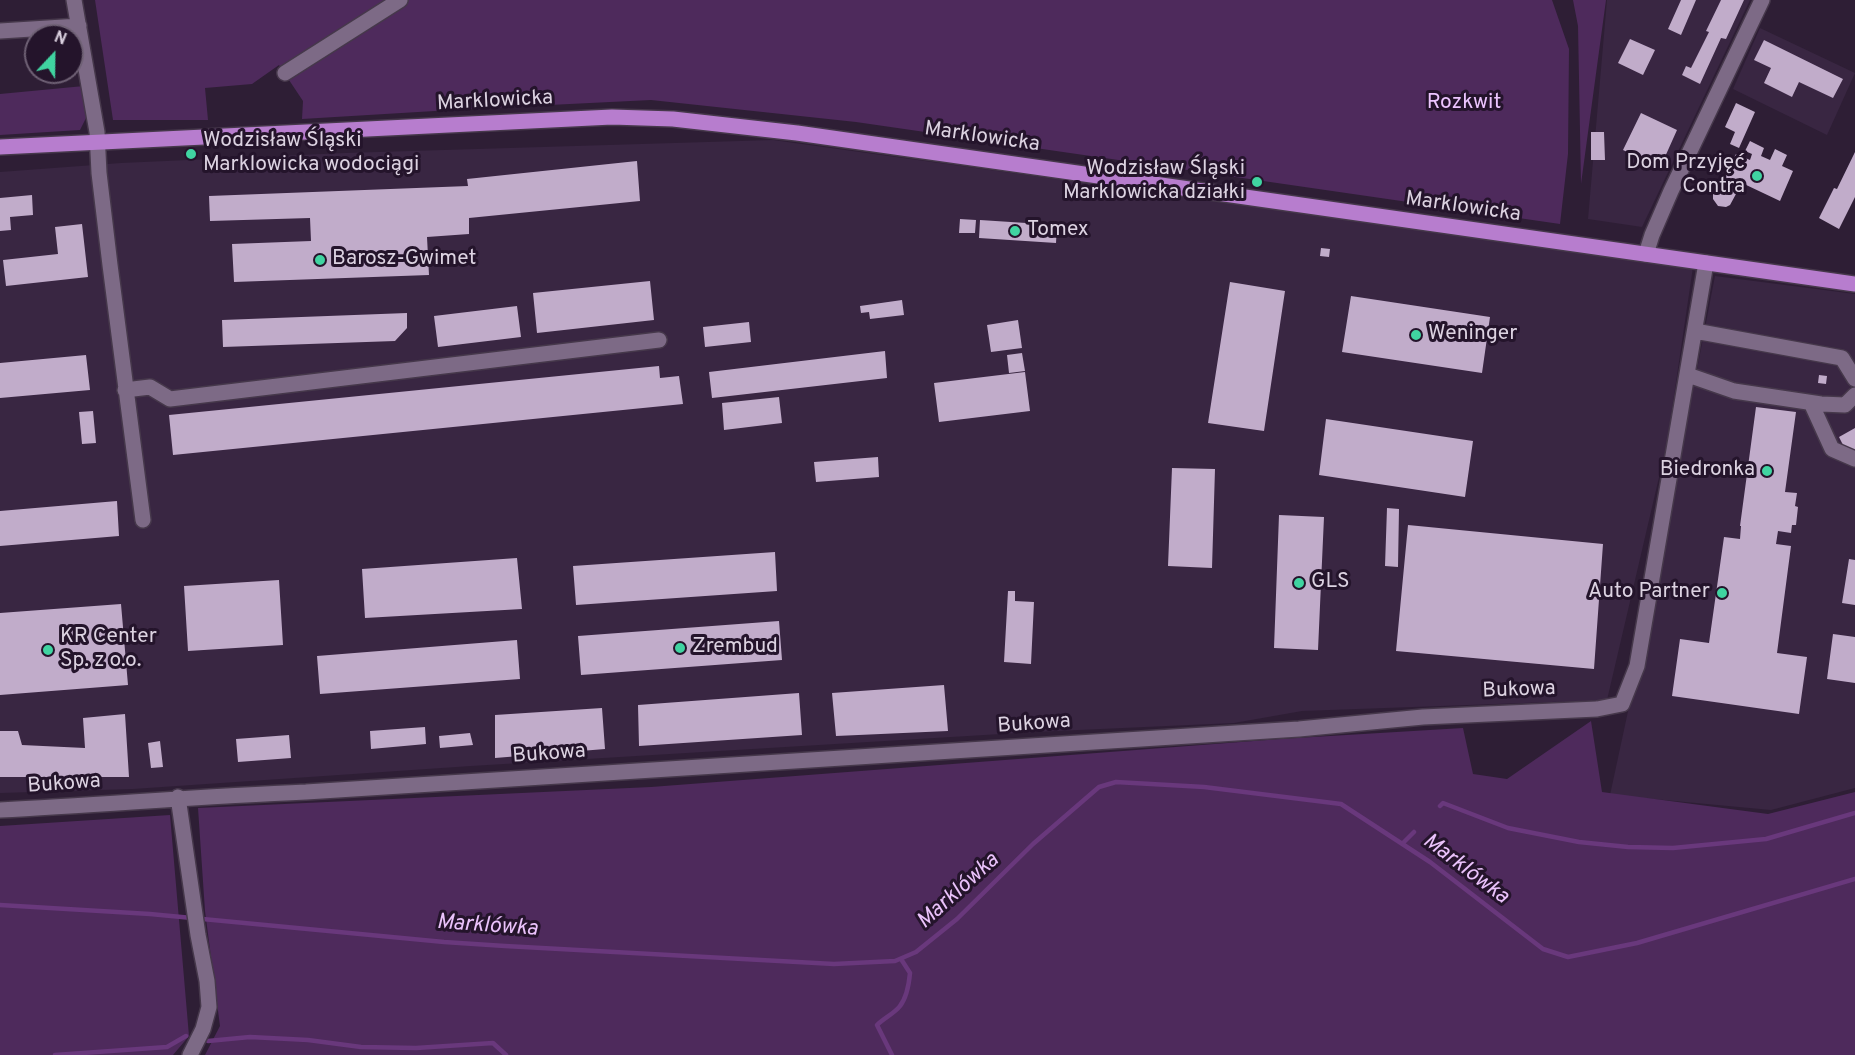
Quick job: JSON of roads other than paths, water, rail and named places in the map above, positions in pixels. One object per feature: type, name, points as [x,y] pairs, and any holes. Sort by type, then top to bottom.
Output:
[{"type":"main road","name":"Marklowicka","points":[[0,147],[612,117],[673,119],[820,136],[1855,284]]},
{"type":"lane","points":[[74,0],[79,24]]},
{"type":"lane","points":[[285,73],[400,0]]},
{"type":"lane","points":[[1646,254],[1671,191],[1762,0]]},
{"type":"lane","points":[[0,31],[24,29]]},
{"type":"lane","points":[[84,58],[97,142],[125,390],[143,520]]},
{"type":"lane","name":"Bukowa","points":[[0,810],[82,806],[178,797],[306,792],[1252,732],[1423,717],[1597,709],[1622,704],[1637,666],[1707,263]]},
{"type":"lane","points":[[1695,332],[1849,359],[1855,379]]},
{"type":"lane","points":[[125,390],[150,387],[170,399],[659,340]]},
{"type":"lane","points":[[1688,375],[1734,391],[1811,403],[1845,405],[1855,394]]},
{"type":"lane","points":[[1811,403],[1832,449],[1855,459]]},
{"type":"lane","points":[[178,797],[207,981],[209,1007],[203,1029],[190,1055]]},
{"type":"waterway","name":"Marklówka","points":[[0,905],[150,914],[505,946],[834,964],[895,961],[916,952],[957,919],[1033,844],[1099,787],[1116,782],[1204,787],[1341,804],[1430,862],[1543,949],[1568,957],[1637,943],[1855,879]]},
{"type":"waterway","points":[[1440,806],[1443,803],[1508,828],[1579,842],[1628,847],[1673,848],[1766,839],[1855,813]]},
{"type":"waterway","points":[[1402,844],[1414,832]]},
{"type":"waterway","points":[[892,1055],[877,1025],[898,1009],[906,995],[910,973],[901,959]]},
{"type":"waterway","points":[[55,1055],[167,1047],[186,1036]]},
{"type":"waterway","points":[[208,1041],[250,1037],[308,1040],[361,1047],[416,1048],[493,1043],[506,1055]]},
{"type":"place","name":"Wodzisław Śląski Marklowicka wodociągi","points":[[191,154]]},
{"type":"place","name":"Dom Przyjęć Contra","points":[[1757,176]]},
{"type":"place","name":"Wodzisław Śląski Marklowicka działki","points":[[1257,182]]},
{"type":"place","name":"Tomex","points":[[1015,231]]},
{"type":"place","name":"Barosz-Gwimet","points":[[320,260]]},
{"type":"place","name":"Weninger","points":[[1416,335]]},
{"type":"place","name":"Biedronka","points":[[1767,471]]},
{"type":"place","name":"GLS","points":[[1299,583]]},
{"type":"place","name":"Auto Partner","points":[[1722,593]]},
{"type":"place","name":"Zrembud","points":[[680,648]]},
{"type":"place","name":"KR Center Sp. z o.o.","points":[[48,650]]},
{"type":"park label","name":"Rozkwit","points":[[1464,104]]}]
